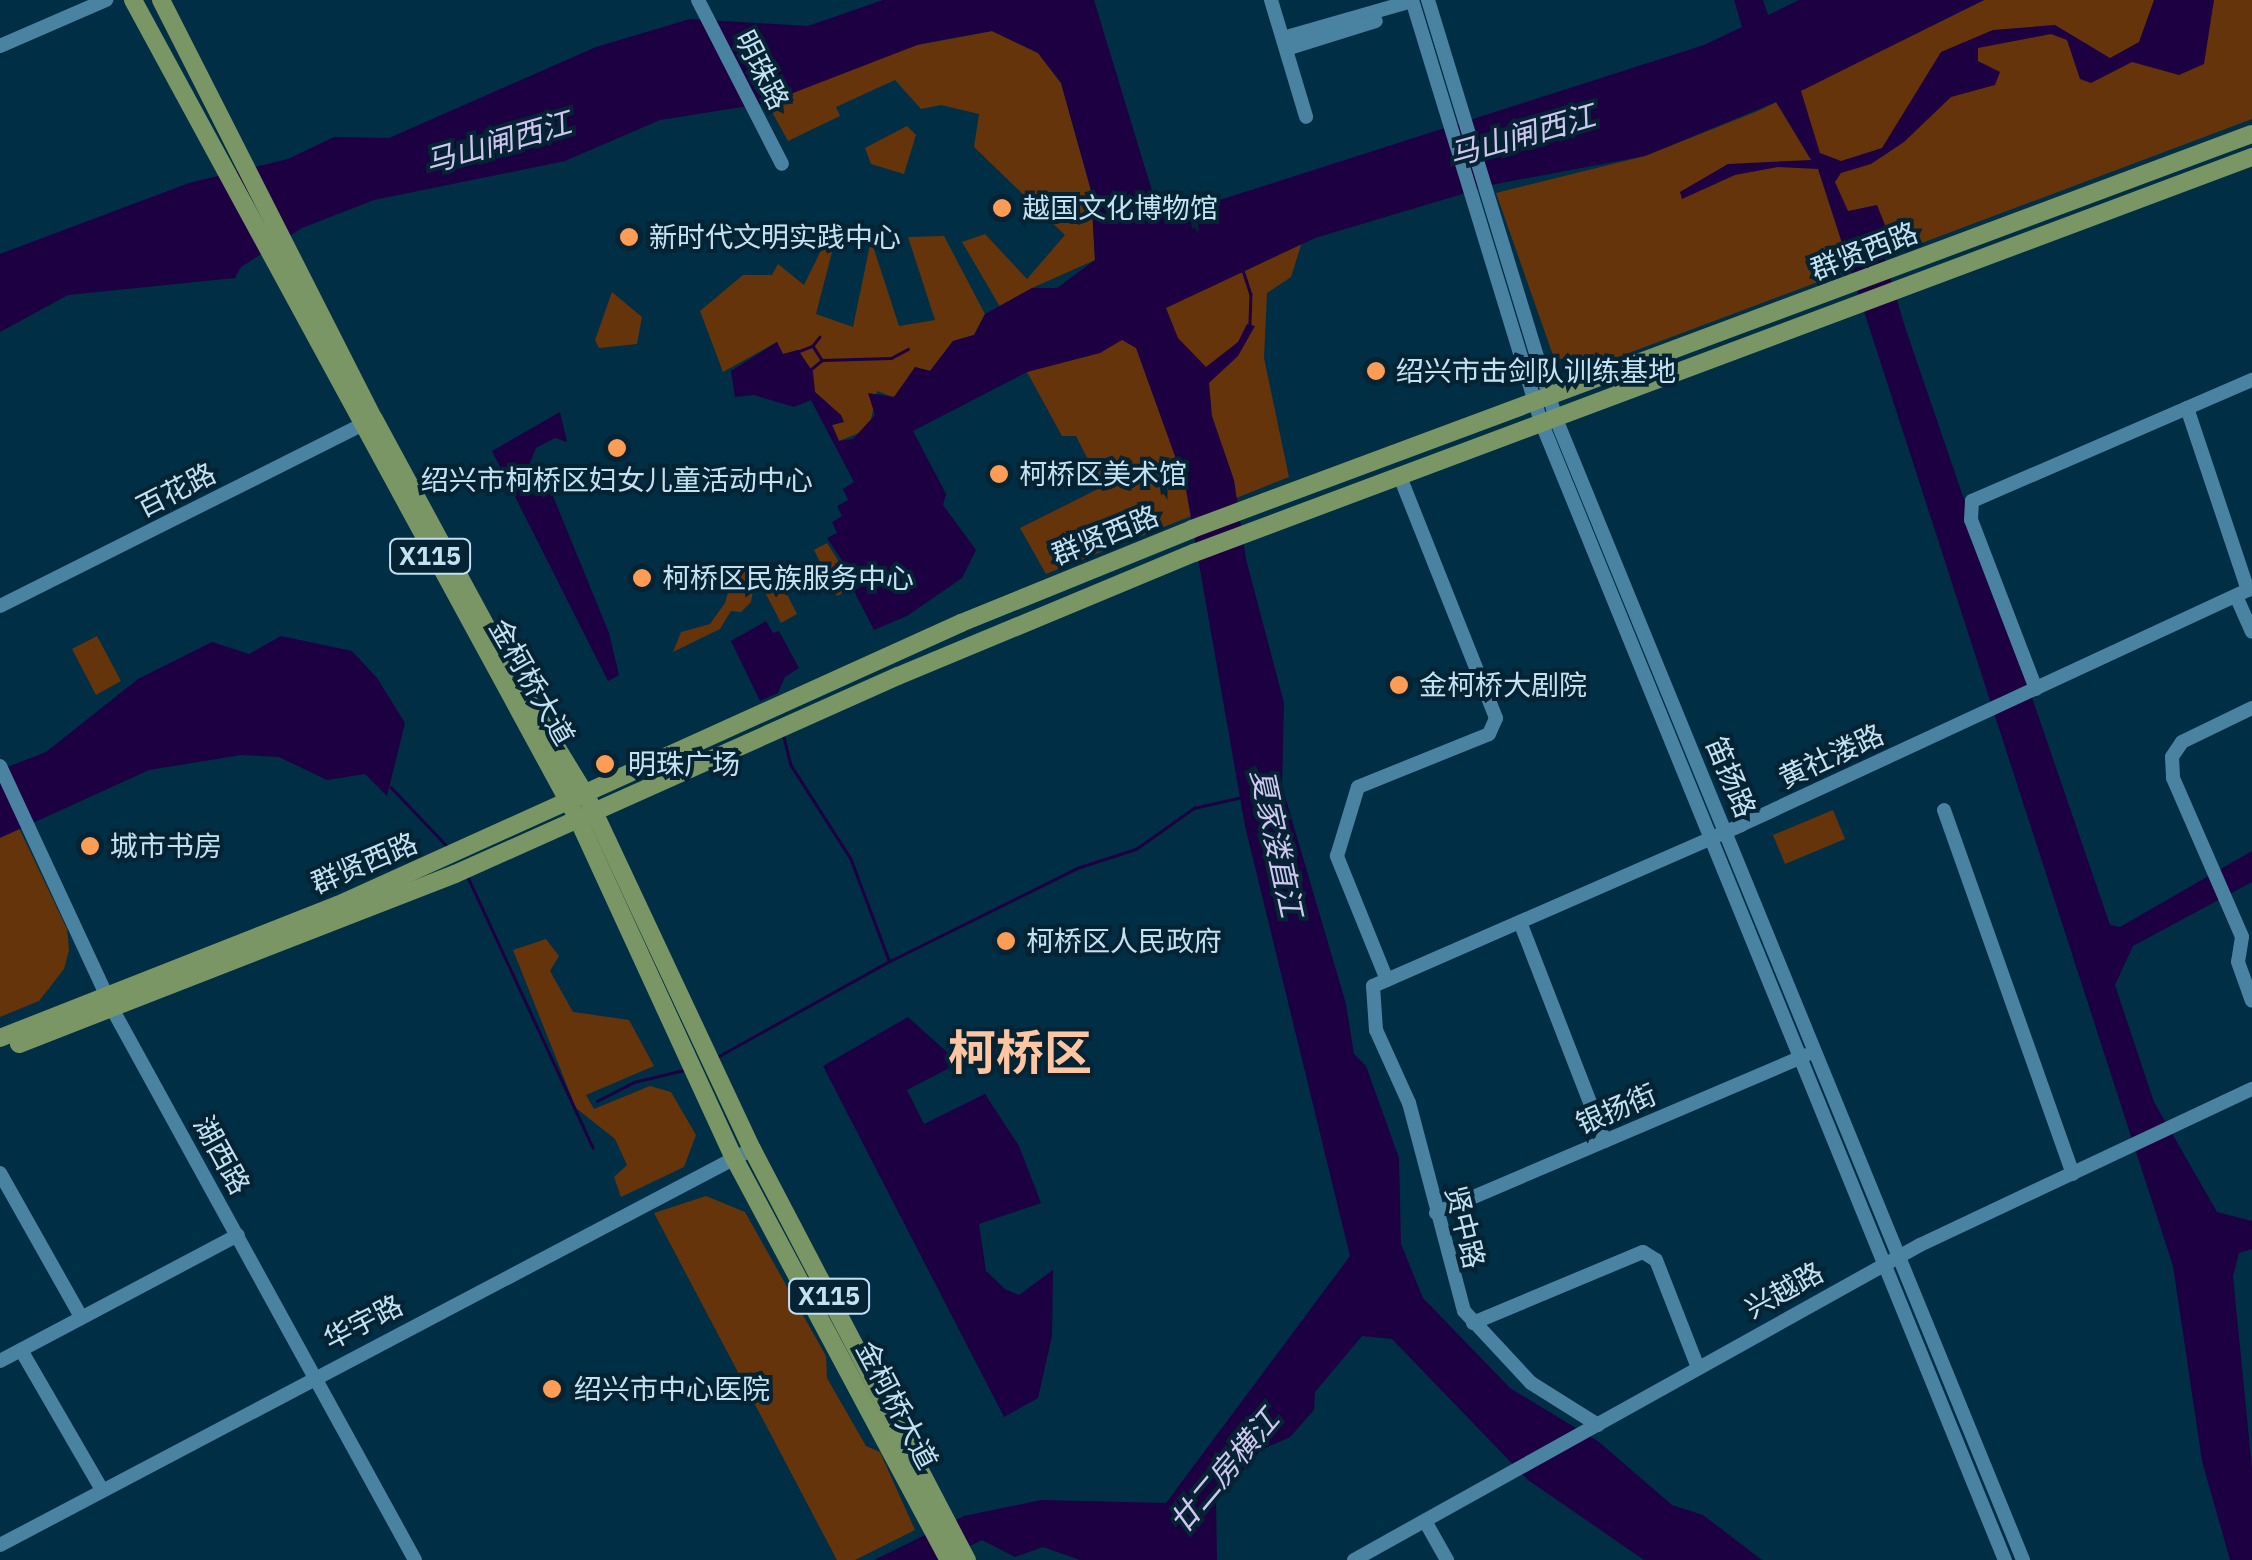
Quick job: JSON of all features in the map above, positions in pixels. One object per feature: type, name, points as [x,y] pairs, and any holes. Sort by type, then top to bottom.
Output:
[{"type":"main road","name":"金柯桥大道","points":[[133,0],[286,292],[367,423],[513,676],[705,1048],[938,1522]]},
{"type":"main road","name":"金柯桥大道","points":[[161,0],[304,285],[367,423]]},
{"type":"main road","name":"群贤西路","points":[[0,1050],[444,858],[472,856],[962,623],[1192,529],[2252,134]]},
{"type":"main road","name":"群贤西路","points":[[582,807],[767,736],[1244,534],[2252,157]]},
{"type":"main road","name":"金柯桥大道","points":[[582,807],[734,1158],[960,1558]]},
{"type":"main road","name":"群贤西路","points":[[0,1038],[111,1004],[455,874],[472,856]]},
{"type":"street","points":[[0,46],[106,0]]},
{"type":"street","points":[[1270,0],[1306,117]]},
{"type":"street","name":"笛扬路","points":[[1428,0],[1448,100]]},
{"type":"street","points":[[1284,44],[1413,4]]},
{"type":"street","name":"笛扬路","points":[[1413,4],[1448,100],[1549,422],[1708,840],[1800,1058],[1881,1266],[2006,1560]]},
{"type":"street","name":"明珠路","points":[[701,6],[782,164]]},
{"type":"street","points":[[2034,689],[1971,520],[1972,501],[2252,380]]},
{"type":"street","points":[[2188,408],[2246,591],[2252,632]]},
{"type":"street","name":"笛扬路","points":[[1549,422],[1726,832],[2024,1560]]},
{"type":"street","name":"百花路","points":[[0,606],[367,423]]},
{"type":"street","name":"贤中路","points":[[1400,476],[1496,718],[1489,734],[1358,786],[1337,856],[1380,983],[1376,1030],[1408,1103],[1448,1268],[1473,1323],[1532,1383],[1594,1427]]},
{"type":"street","name":"黄社溇路","points":[[1380,983],[1726,832],[2246,591]]},
{"type":"street","points":[[2252,708],[2182,742],[2172,756],[2173,778],[2242,936],[2238,962],[2252,1001]]},
{"type":"street","name":"湖西路","points":[[0,766],[111,1004],[318,1374],[416,1560]]},
{"type":"street","points":[[1944,810],[2073,1174]]},
{"type":"street","points":[[1520,922],[1605,1141]]},
{"type":"street","name":"银扬街","points":[[1436,1213],[1816,1051]]},
{"type":"street","name":"兴越路","points":[[1354,1560],[1881,1266],[2252,1089]]},
{"type":"street","name":"华宇路","points":[[0,1544],[752,1149]]},
{"type":"street","points":[[0,1174],[81,1317]]},
{"type":"street","points":[[0,1361],[238,1236]]},
{"type":"street","points":[[1473,1323],[1643,1252],[1656,1260],[1698,1368]]},
{"type":"street","points":[[21,1350],[102,1490]]},
{"type":"street","points":[[1424,1521],[1447,1560]]},
{"type":"shaded area","points":[[1984,0],[2252,0],[2252,119],[1597,365],[1554,358],[1496,193],[1645,156],[1758,111]]},
{"type":"shaded area","points":[[992,31],[1038,53],[1061,83],[1091,191],[1095,260],[1032,288],[1002,310],[962,242],[985,234],[1027,279],[1065,235],[974,147],[979,114],[941,105],[921,109],[895,80],[836,107],[840,116],[788,141],[767,103],[902,48]]},
{"type":"shaded area","points":[[907,126],[916,135],[904,174],[871,164],[865,148]]},
{"type":"shaded area","points":[[833,226],[838,229],[816,314],[853,327],[871,240],[899,326],[935,320],[908,237],[944,236],[985,314],[974,335],[953,341],[930,371],[915,367],[904,389],[893,397],[877,391],[869,429],[839,441],[832,425],[843,422],[840,415],[815,392],[799,350],[783,354],[777,342],[723,372],[700,311],[743,275],[772,275],[778,264],[804,285]]},
{"type":"shaded area","points":[[1302,242],[1291,277],[1267,293],[1264,358],[1289,477],[1046,574],[1020,528],[1102,487],[1076,436],[1062,436],[1027,372]]},
{"type":"shaded area","points":[[612,292],[642,317],[637,344],[599,348],[595,340]]},
{"type":"shaded area","points":[[827,543],[855,587],[837,596],[814,550]]},
{"type":"shaded area","points":[[735,567],[757,568],[751,602],[741,612],[731,611],[720,629],[673,652],[681,632],[710,624],[725,603]]},
{"type":"shaded area","points":[[774,569],[797,614],[781,623],[757,577]]},
{"type":"shaded area","points":[[97,636],[121,681],[96,695],[72,649]]},
{"type":"shaded area","points":[[0,788],[67,929],[69,950],[64,969],[39,1001],[0,1017]]},
{"type":"shaded area","points":[[1833,810],[1845,839],[1785,864],[1773,835]]},
{"type":"shaded area","points":[[546,939],[559,956],[550,971],[573,1012],[629,1020],[654,1066],[586,1095],[594,1109],[650,1086],[671,1092],[696,1135],[684,1167],[621,1197],[614,1177],[627,1165],[615,1139],[576,1108],[513,950]]},
{"type":"shaded area","points":[[706,1196],[745,1212],[826,1356],[827,1378],[866,1446],[880,1452],[915,1530],[855,1560],[837,1560],[654,1213]]},
{"type":"water","points":[[883,0],[1094,0],[1156,204],[1195,208],[1704,45],[1742,27],[1734,0],[1763,0],[1768,15],[1799,0],[1984,0],[1801,91],[1820,153],[1841,161],[1882,148],[1941,52],[1993,30],[2055,25],[2110,58],[2139,42],[2154,0],[2214,0],[2204,64],[2179,75],[2132,62],[2091,83],[2080,79],[2067,40],[2051,34],[1978,48],[1978,61],[2000,72],[1995,85],[1951,97],[1904,142],[1871,164],[1841,173],[1835,182],[1848,211],[1877,205],[1889,235],[1884,256],[1905,327],[2110,925],[2120,927],[2252,851],[2252,882],[2133,946],[2115,985],[2154,1102],[2217,1212],[2252,1221],[2252,1249],[2239,1253],[2233,1276],[2252,1469],[2252,1560],[2230,1560],[2202,1461],[2173,1266],[1818,169],[1778,167],[1735,175],[1682,199],[1680,192],[1728,164],[1811,160],[1776,102],[1645,156],[1496,184],[1315,238],[1166,308],[1178,338],[1206,367],[1238,342],[1247,324],[1255,326],[1238,356],[1209,383],[1212,416],[1234,480],[1246,559],[1284,703],[1282,786],[1346,1004],[1354,1054],[1366,1066],[1399,1158],[1401,1244],[1423,1298],[1510,1388],[1599,1442],[1672,1505],[1703,1515],[1762,1560],[1644,1560],[1528,1480],[1392,1339],[1362,1336],[1315,1392],[1314,1410],[1290,1437],[1261,1450],[1216,1501],[1217,1560],[1080,1560],[1043,1547],[1015,1557],[982,1540],[942,1560],[874,1560],[964,1516],[1041,1500],[1166,1503],[1350,1256],[1245,826],[1185,484],[1136,348],[1122,340],[1100,353],[1027,372],[913,431],[946,494],[943,505],[976,550],[962,578],[907,616],[874,630],[854,591],[860,587],[827,538],[837,533],[832,522],[842,516],[837,506],[848,500],[843,489],[854,482],[811,400],[794,407],[754,395],[735,397],[731,371],[777,342],[783,354],[798,350],[813,372],[815,392],[841,415],[844,422],[832,425],[839,441],[853,439],[875,415],[868,393],[894,397],[915,367],[930,371],[953,341],[974,335],[985,314],[1032,288],[1057,288],[1095,260],[1091,190],[1061,83],[1038,53],[992,31],[920,44],[767,103],[660,120],[565,161],[374,200],[302,228],[241,267],[235,278],[68,295],[0,332],[0,254],[189,183],[288,159],[334,137],[389,138],[596,47],[690,19],[808,26]]},
{"type":"water","points":[[560,412],[567,442],[555,438],[536,448],[530,463],[539,486],[546,479],[609,633],[619,675],[608,681],[492,451]]},
{"type":"water","points":[[766,621],[773,633],[779,631],[799,668],[785,677],[778,693],[760,701],[731,641]]},
{"type":"water","points":[[281,636],[352,651],[377,678],[405,723],[387,796],[365,774],[327,780],[279,757],[241,755],[149,770],[0,838],[0,770],[46,752],[138,679],[212,642],[249,654]]},
{"type":"water","points":[[908,1017],[959,1063],[907,1090],[924,1124],[985,1094],[1019,1146],[1041,1203],[979,1224],[986,1271],[1005,1289],[1019,1295],[1053,1270],[1052,1336],[1038,1398],[1004,1417],[823,1066]]},
{"type":"waterway","points":[[1242,267],[1251,294],[1250,327]]},
{"type":"waterway","points":[[820,337],[813,346],[822,360],[891,358],[908,349]]},
{"type":"waterway","points":[[797,352],[812,346]]},
{"type":"waterway","points":[[809,371],[822,360]]},
{"type":"waterway","points":[[783,733],[791,765],[851,859],[889,960]]},
{"type":"waterway","points":[[391,787],[447,846]]},
{"type":"waterway","name":"夏家溇直江","points":[[719,1056],[890,961],[1077,868],[1136,849],[1194,808],[1242,797]]},
{"type":"waterway","points":[[468,877],[593,1148]]},
{"type":"waterway","points":[[597,1101],[634,1082],[684,1070]]},
{"type":"place","name":"越国文化博物馆","points":[[1002,208]]},
{"type":"place","name":"新时代文明实践中心","points":[[629,237]]},
{"type":"place","name":"绍兴市击剑队训练基地","points":[[1376,371]]},
{"type":"place","name":"绍兴市柯桥区妇女儿童活动中心","points":[[617,448]]},
{"type":"place","name":"柯桥区美术馆","points":[[999,474]]},
{"type":"place","name":"柯桥区民族服务中心","points":[[642,578]]},
{"type":"place","name":"金柯桥大剧院","points":[[1399,685]]},
{"type":"place","name":"明珠广场","points":[[605,764]]},
{"type":"place","name":"城市书房","points":[[90,846]]},
{"type":"place","name":"柯桥区人民政府","points":[[1006,941]]},
{"type":"place","name":"绍兴市中心医院","points":[[552,1389]]},
{"type":"district","name":"柯桥区","points":[[1020,1053]]},
{"type":"water label","name":"马山闸西江","points":[[1522,135]]},
{"type":"water label","name":"马山闸西江","points":[[498,142]]},
{"type":"water label","name":"廿二房横江","points":[[1224,1471]]}]
